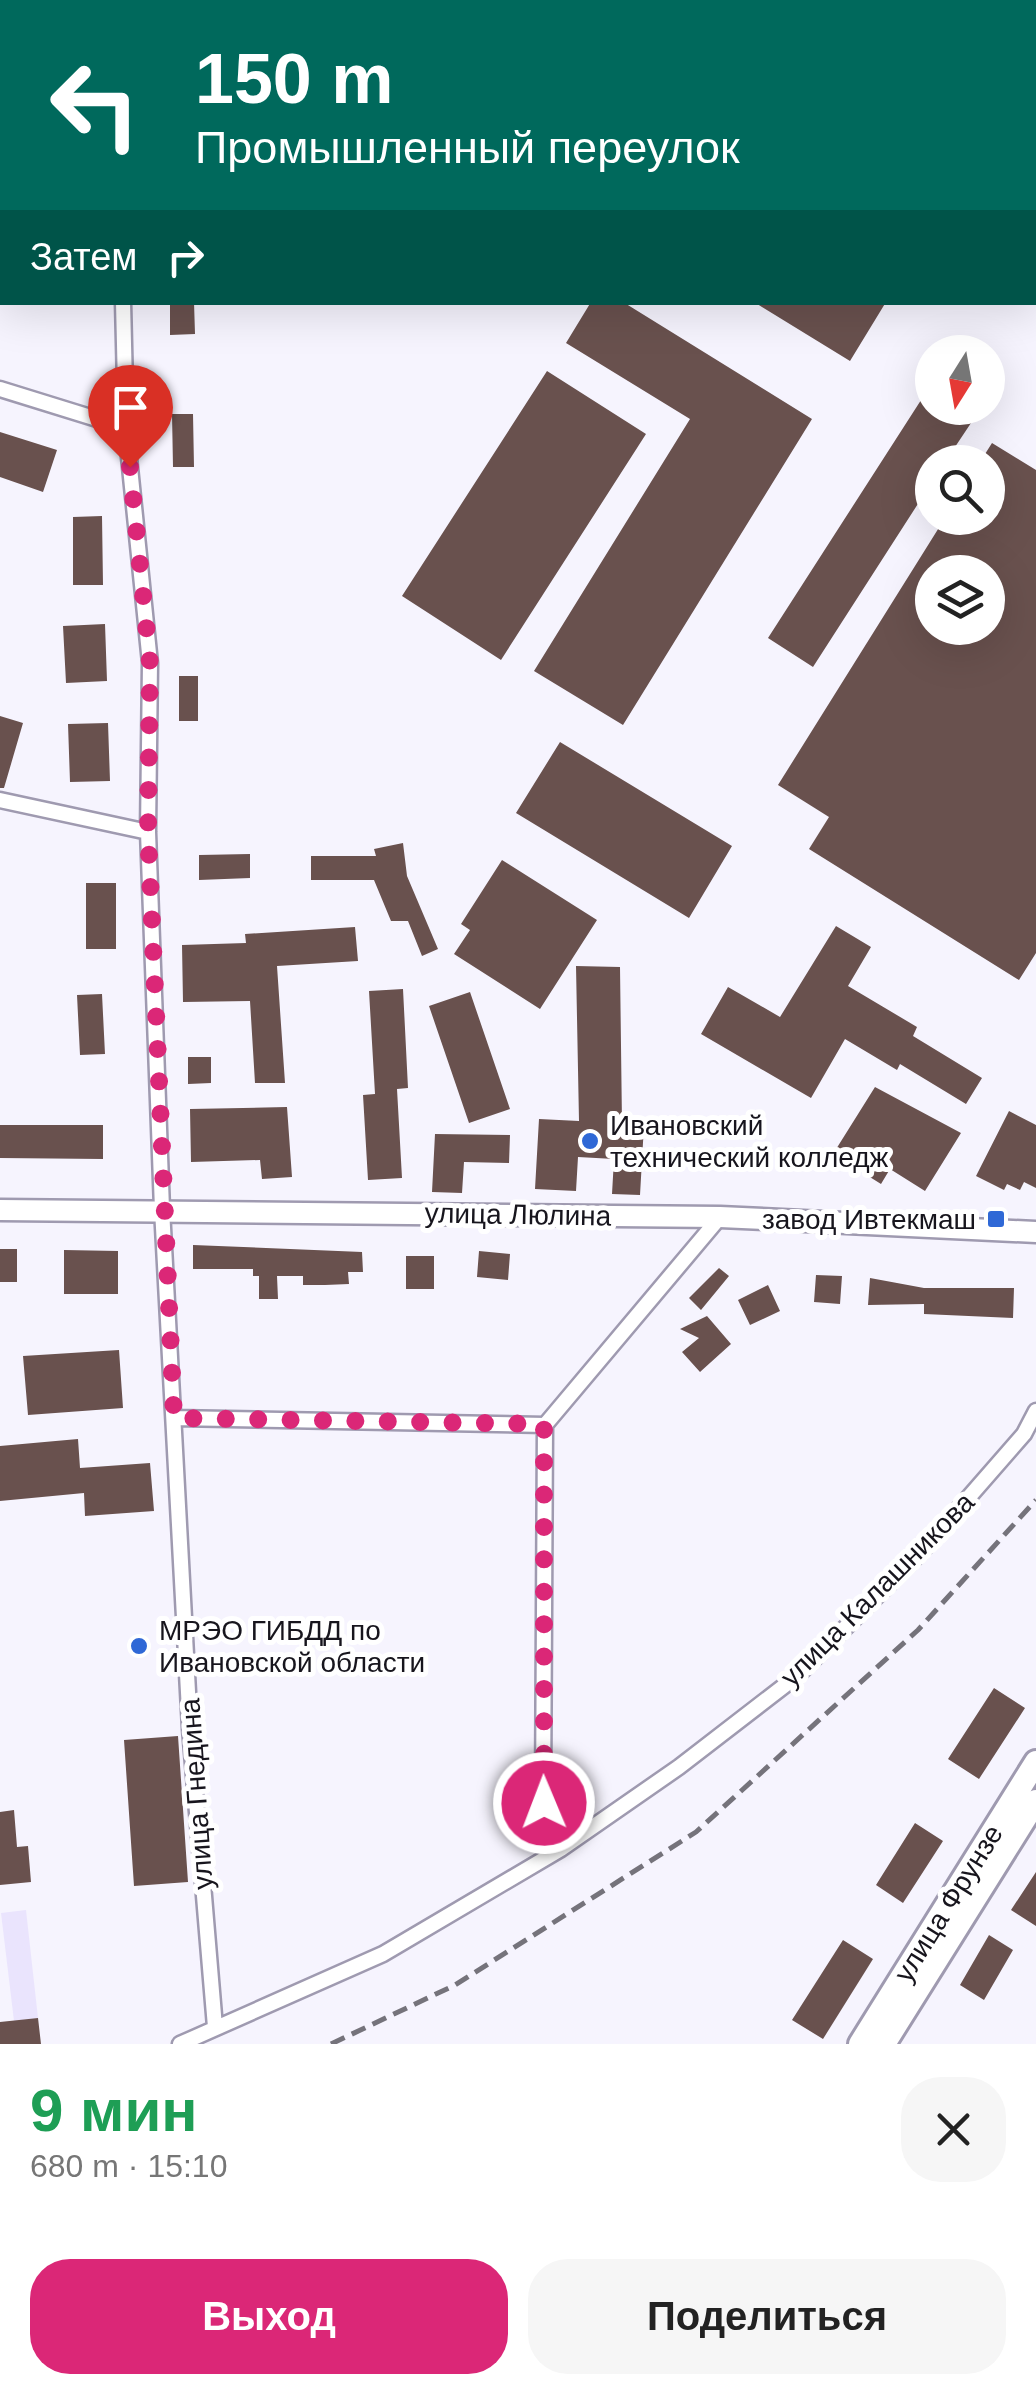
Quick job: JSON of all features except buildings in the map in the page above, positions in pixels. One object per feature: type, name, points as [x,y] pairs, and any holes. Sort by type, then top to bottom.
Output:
[{"type":"highway","name":"улица Фрунзе","points":[[860,2044],[1036,1762]]},
{"type":"highway","name":"улица Фрунзе","points":[[884,2044],[1036,1801]]},
{"type":"main road","name":"улица Люлина","points":[[0,1210],[162,1208],[720,1217],[1036,1232]]},
{"type":"street","name":"улица Гнедина","points":[[124,305],[126,428],[150,663],[148,832],[162,1208],[190,1729],[215,2028]]},
{"type":"street","points":[[0,389],[126,428]]},
{"type":"street","points":[[0,800],[148,832]]},
{"type":"street","points":[[561,1849],[544,1803],[544,1424],[720,1217]]},
{"type":"street","name":"улица Калашникова","points":[[180,2044],[382,1954],[561,1849],[678,1768],[797,1676],[921,1552],[1024,1434],[1036,1411]]},
{"type":"street","points":[[174,1418],[544,1424]]},
{"type":"shaded area","points":[[26,1910],[38,2018],[14,2021],[1,1913]]},
{"type":"railway","points":[[331,2044],[455,1985],[696,1832],[918,1630],[1036,1500]]},
{"type":"place","name":"Ивановский технический колледж","points":[[590,1141]]},
{"type":"place","name":"завод Ивтекмаш","points":[[996,1219]]},
{"type":"place","name":"МРЭО ГИБДД по Ивановской области","points":[[139,1646]]},
{"type":"route","points":[[130,467],[150,663],[148,832],[174,1418],[544,1424],[544,1803]]}]
